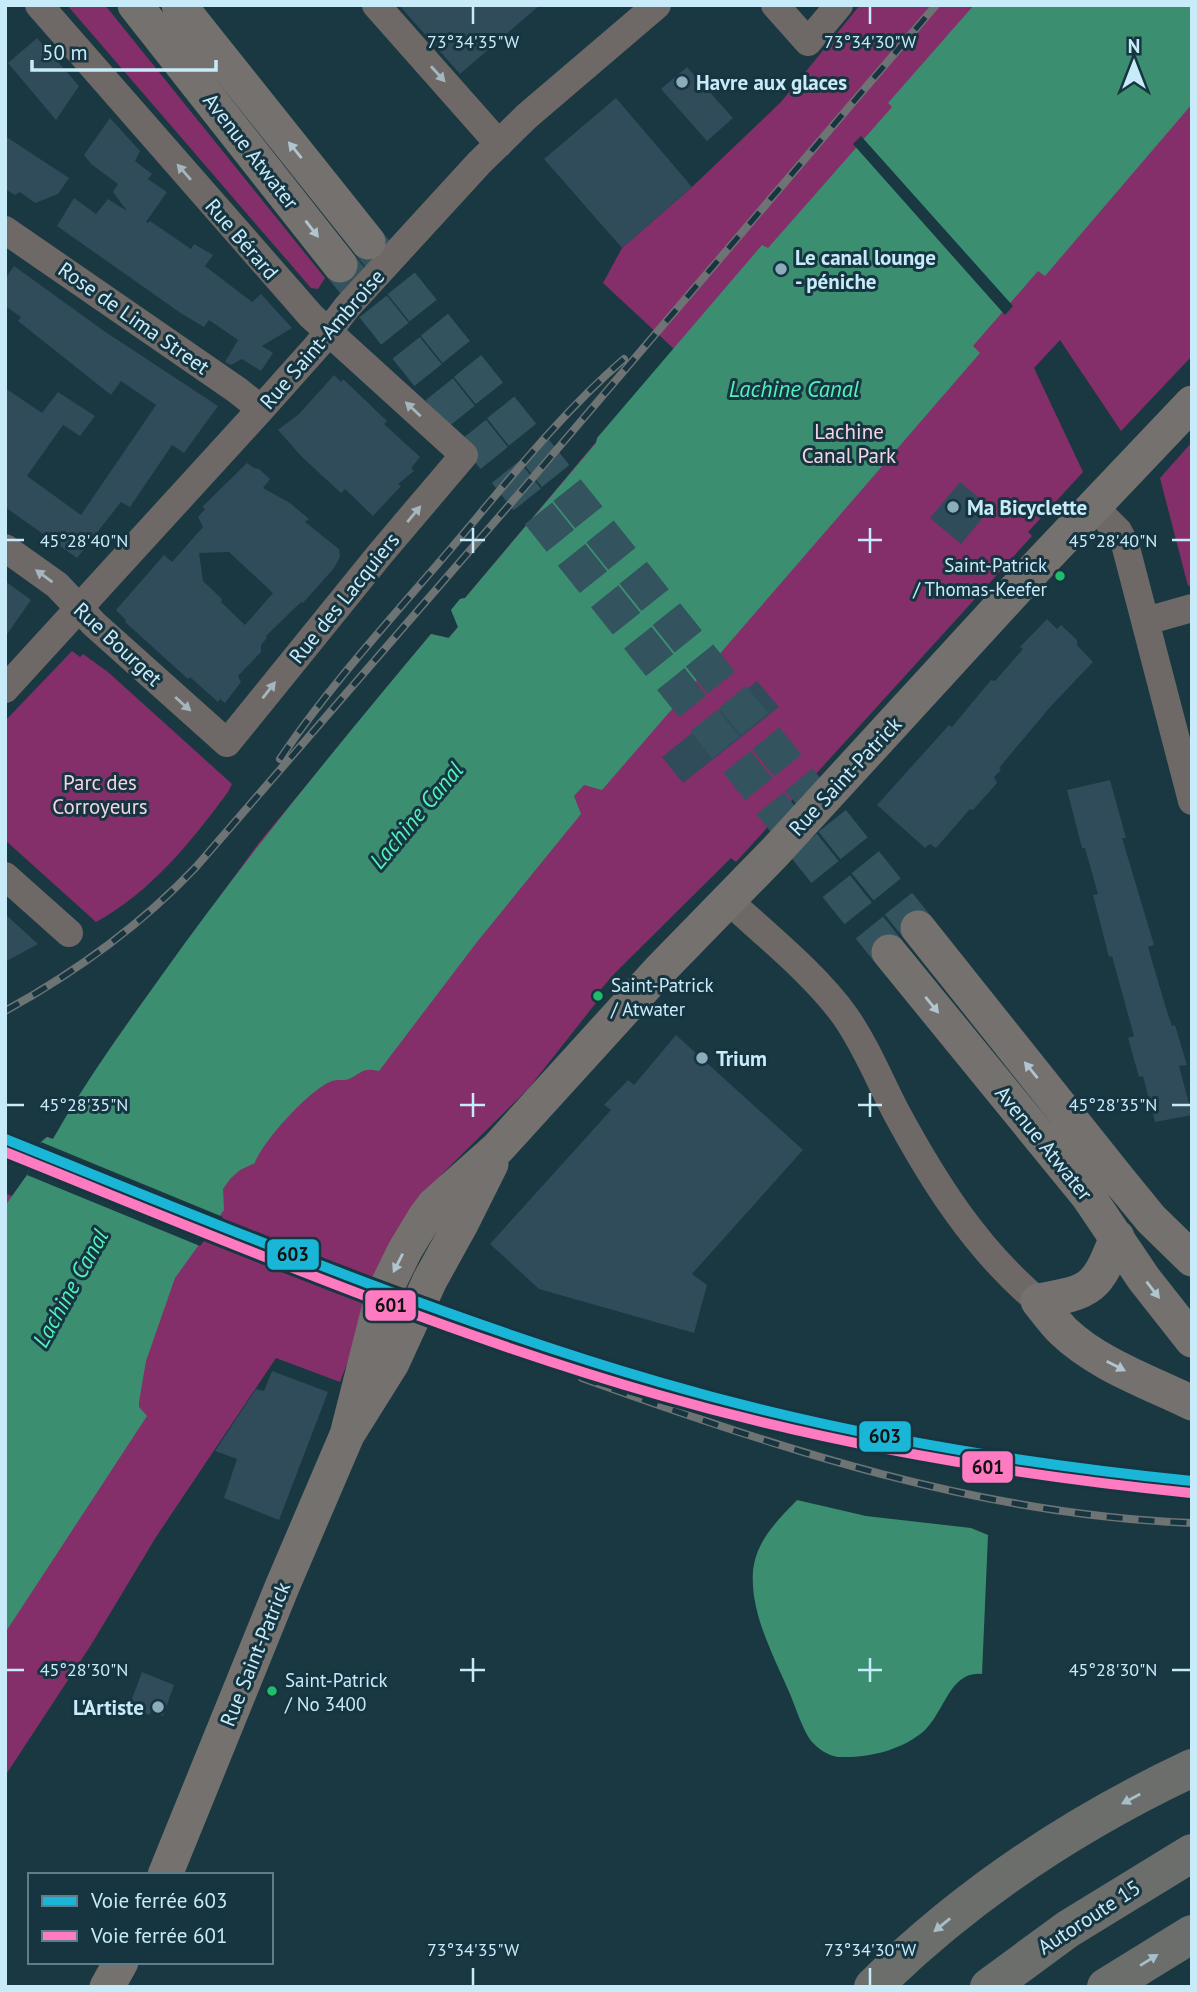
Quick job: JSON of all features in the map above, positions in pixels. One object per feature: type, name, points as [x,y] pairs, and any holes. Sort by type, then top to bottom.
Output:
[{"type":"highway","points":[[873,1987],[927,1937],[996,1883],[1081,1827],[1192,1768]]},
{"type":"highway","name":"Autoroute 15","points":[[989,1987],[1068,1929],[1192,1853]]},
{"type":"highway","points":[[1106,1987],[1192,1934]]},
{"type":"main road","name":"Avenue Atwater","points":[[135,5],[340,265]]},
{"type":"main road","name":"Avenue Atwater","points":[[179,5],[368,242]]},
{"type":"main road","name":"Rue Saint-Patrick","points":[[166,1873],[282,1587],[348,1435],[382,1297],[400,1259],[425,1217],[498,1148],[659,971],[1192,403]]},
{"type":"main road","name":"Avenue Atwater","points":[[918,928],[1151,1219],[1192,1259]]},
{"type":"main road","name":"Avenue Atwater","points":[[889,952],[1088,1196],[1144,1279],[1192,1340]]},
{"type":"main road","points":[[1151,1219],[1192,1220]]},
{"type":"main road","points":[[1117,1237],[1105,1267],[1090,1287],[1077,1293],[1038,1301],[1063,1331],[1085,1348],[1192,1403]]},
{"type":"main road","points":[[107,1987],[120,1964]]},
{"type":"street","name":"Rue Bérard","points":[[39,5],[305,310],[464,455]]},
{"type":"street","points":[[376,5],[499,144]]},
{"type":"street","name":"Rue Saint-Ambroise","points":[[5,690],[261,409],[347,307],[499,144],[527,116],[657,5]]},
{"type":"street","points":[[775,5],[808,42],[839,5]]},
{"type":"street","name":"Rose de Lima Street","points":[[5,230],[261,409]]},
{"type":"street","name":"Rue des Lacquiers","points":[[227,743],[464,455]]},
{"type":"street","points":[[1094,507],[1118,531],[1125,544],[1192,801]]},
{"type":"street","name":"Rue Bourget","points":[[5,548],[51,581],[227,743]]},
{"type":"street","points":[[1146,621],[1192,608]]},
{"type":"street","points":[[5,876],[69,933]]},
{"type":"street","points":[[728,900],[836,1004],[855,1031],[913,1143],[951,1204],[993,1258],[1038,1301]]},
{"type":"green space","points":[[67,5],[105,5],[325,278],[318,289],[311,288]]},
{"type":"green space","name":"Lachine Canal Park","points":[[860,5],[1192,5],[1192,356],[1121,431],[1060,340],[1034,368],[1083,472],[1028,532],[1032,536],[736,862],[731,858],[615,973],[596,995],[599,999],[528,1089],[442,1174],[365,1317],[340,1382],[276,1358],[156,1537],[91,1645],[5,1776],[5,1193],[12,1196],[27,1175],[41,1142],[47,1137],[53,1139],[137,1010],[258,844],[431,634],[448,638],[458,627],[451,610],[460,599],[465,598],[674,349],[603,283],[622,248],[692,187],[781,102]]},
{"type":"green space","points":[[1192,442],[1192,585],[1188,586],[1160,478]]},
{"type":"green space","name":"Parc des Corroyeurs","points":[[72,651],[80,657],[83,654],[108,672],[232,784],[169,864],[135,896],[96,922],[5,840],[5,721]]},
{"type":"water","name":"Lachine Canal","points":[[974,5],[1192,5],[1192,104],[1045,276],[1038,271],[973,346],[980,353],[602,790],[584,785],[574,796],[581,814],[477,942],[379,1071],[365,1070],[349,1079],[334,1080],[323,1086],[288,1117],[267,1142],[255,1163],[240,1170],[230,1179],[223,1189],[224,1210],[175,1278],[146,1361],[139,1407],[147,1416],[5,1633],[5,1206],[27,1175],[41,1142],[47,1137],[53,1139],[105,1056],[194,931],[362,718],[431,634],[449,638],[458,627],[451,610],[460,599],[465,598],[762,245],[768,248],[892,107],[888,103]]},
{"type":"water","points":[[797,1500],[866,1516],[971,1528],[988,1535],[982,1674],[971,1675],[955,1685],[925,1730],[896,1748],[874,1754],[836,1757],[819,1748],[804,1728],[770,1650],[755,1603],[753,1571],[763,1541]]},
{"type":"pier","points":[[861,136],[1013,306],[1005,315],[853,144]]},
{"type":"pier","points":[[41,1142],[223,1217],[200,1246],[27,1175]]},
{"type":"building","points":[[399,5],[540,5],[460,74]]},
{"type":"building","points":[[37,38],[79,86],[56,120],[8,63]]},
{"type":"building","points":[[687,67],[733,118],[707,141],[661,89]]},
{"type":"building","points":[[616,98],[692,187],[622,248],[544,159]]},
{"type":"building","points":[[110,118],[140,151],[135,161],[152,174],[148,179],[167,192],[146,222],[150,221],[191,249],[194,244],[213,255],[205,266],[252,302],[261,294],[292,328],[262,346],[273,353],[261,371],[242,359],[231,365],[225,362],[238,340],[209,320],[204,327],[182,314],[57,226],[74,198],[96,214],[108,199],[127,211],[113,192],[118,184],[91,164],[84,155]]},
{"type":"building","points":[[5,136],[69,178],[58,194],[35,203],[20,192],[15,195],[5,189]]},
{"type":"building","points":[[14,266],[104,331],[218,406],[184,453],[172,445],[130,507],[121,502],[77,558],[5,507],[5,388],[42,413],[58,392],[95,416],[80,436],[63,425],[27,476],[81,515],[156,405],[121,381],[111,395],[18,321],[21,317],[5,306],[5,279]]},
{"type":"building","points":[[334,375],[341,382],[343,379],[387,421],[384,424],[420,457],[411,468],[414,471],[398,484],[401,486],[373,516],[345,489],[341,493],[302,457],[278,430],[299,414]]},
{"type":"building","points":[[247,463],[270,479],[263,488],[290,503],[309,519],[305,522],[339,549],[340,557],[334,568],[303,603],[266,636],[261,652],[238,676],[241,682],[225,703],[220,699],[218,702],[190,677],[188,679],[125,622],[116,610],[164,555],[172,562],[203,527],[198,517],[205,509],[202,507]],"holes":[[[229,552],[273,593],[245,625],[203,581],[199,553]]]},
{"type":"building","points":[[960,482],[991,508],[961,544],[930,518]]},
{"type":"building","points":[[5,581],[31,600],[5,637]]},
{"type":"building","points":[[1047,619],[1057,629],[1061,625],[1077,640],[1077,645],[1093,662],[1051,706],[999,768],[1001,770],[994,777],[997,783],[973,810],[970,809],[936,848],[930,844],[925,848],[877,805],[949,725],[952,727],[991,680],[995,681],[1023,649],[1020,647]]},
{"type":"building","points":[[757,681],[779,707],[683,783],[662,757]]},
{"type":"building","points":[[1110,780],[1126,838],[1122,838],[1154,945],[1148,947],[1187,1065],[1179,1066],[1192,1115],[1155,1122],[1143,1076],[1139,1077],[1128,1038],[1134,1036],[1112,956],[1109,957],[1093,895],[1098,894],[1085,848],[1082,848],[1067,790]]},
{"type":"building","points":[[5,914],[38,944],[5,962]]},
{"type":"building","points":[[676,1035],[803,1150],[692,1274],[707,1285],[694,1333],[539,1289],[490,1244],[611,1110],[604,1105],[628,1080],[634,1085]]},
{"type":"building","points":[[272,1371],[328,1392],[279,1520],[224,1498],[237,1459],[215,1451],[256,1389],[264,1391]]},
{"type":"building","points":[[142,1672],[174,1685],[163,1716],[151,1711],[150,1715],[129,1707]]},
{"type":"tunnel","points":[[368,242],[918,928]]},
{"type":"tunnel","points":[[340,265],[889,952]]},
{"type":"railway","points":[[5,1011],[82,964],[130,928],[196,867],[936,5]]},
{"type":"railway","points":[[280,759],[340,679],[532,452],[624,359]]},
{"type":"railway","points":[[582,1378],[731,1429],[882,1474],[1035,1507],[1192,1523]]},
{"type":"rail line","name":"603","points":[[5,1139],[329,1269],[493,1329],[659,1382],[790,1416],[923,1444],[1057,1465],[1192,1481]]},
{"type":"rail line","name":"601","points":[[5,1152],[411,1313],[575,1370],[659,1395],[790,1429],[923,1456],[1056,1477],[1191,1493]]},
{"type":"place","name":"Havre aux glaces","points":[[682,82]]},
{"type":"place","name":"Le canal lounge - péniche","points":[[781,269]]},
{"type":"place","name":"Ma Bicyclette","points":[[953,507]]},
{"type":"place","name":"Saint-Patrick / Thomas-Keefer","points":[[1060,576]]},
{"type":"place","name":"Saint-Patrick / Atwater","points":[[598,996]]},
{"type":"place","name":"Trium","points":[[702,1058]]},
{"type":"place","name":"Saint-Patrick / No 3400","points":[[272,1691]]},
{"type":"place","name":"L'Artiste","points":[[158,1707]]}]
